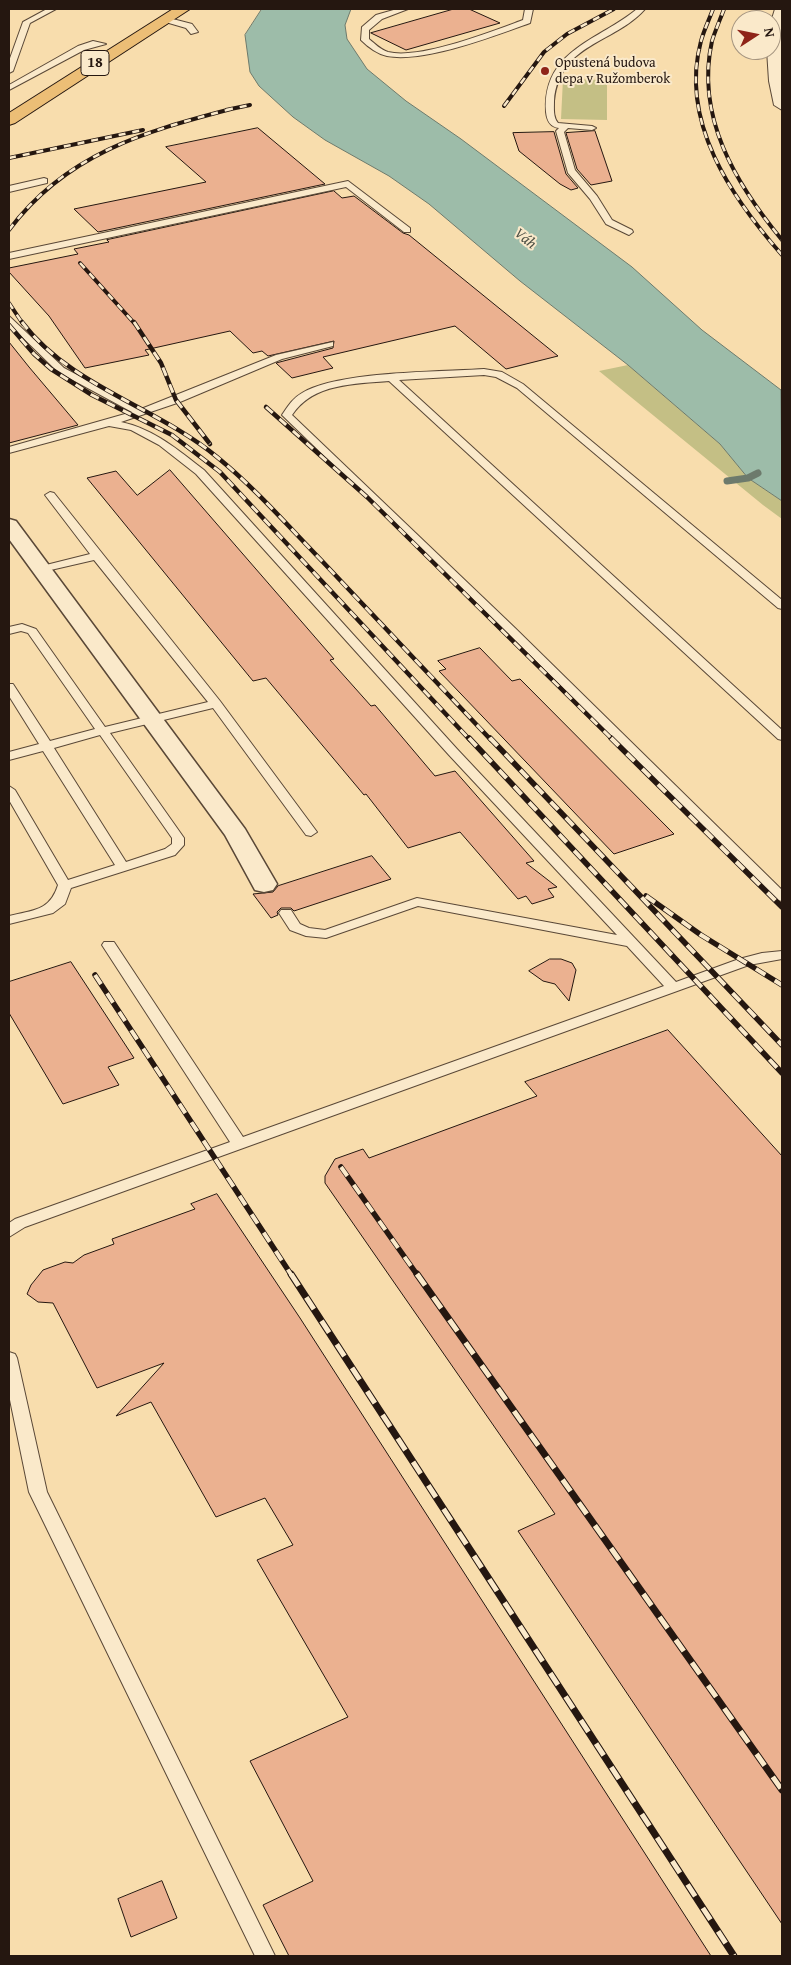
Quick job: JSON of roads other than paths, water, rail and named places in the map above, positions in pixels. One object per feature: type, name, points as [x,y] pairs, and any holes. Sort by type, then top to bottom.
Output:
[{"type":"main road","name":"18","points":[[9,103],[102,44],[164,14],[183,9]]},
{"type":"main road","name":"18","points":[[9,120],[164,14]]},
{"type":"street","points":[[782,10],[775,34],[774,58],[782,105]]},
{"type":"street","points":[[9,525],[236,834],[266,886]]},
{"type":"lane","points":[[9,71],[27,22],[52,9]]},
{"type":"lane","points":[[404,9],[379,17],[365,29],[365,40],[388,54],[408,55],[506,30],[527,21],[529,9]]},
{"type":"lane","points":[[592,128],[556,125],[551,120],[550,113],[554,81],[566,58],[576,49],[622,24],[641,9]]},
{"type":"lane","points":[[164,14],[189,26],[194,32]]},
{"type":"lane","points":[[9,88],[80,48],[93,43],[102,44]]},
{"type":"lane","points":[[566,126],[560,131],[572,171],[594,198],[608,222],[629,232]]},
{"type":"lane","points":[[9,188],[44,181]]},
{"type":"lane","points":[[9,256],[348,184],[407,230]]},
{"type":"lane","points":[[9,319],[61,370],[140,412]]},
{"type":"lane","points":[[9,450],[109,423],[279,357],[330,344]]},
{"type":"lane","points":[[782,606],[520,386],[499,374],[484,372],[391,378],[321,388],[305,394],[291,404],[287,415],[511,630],[782,897]]},
{"type":"lane","points":[[391,378],[782,736]]},
{"type":"lane","points":[[109,423],[134,428],[163,442],[200,472],[453,752],[674,988]]},
{"type":"lane","points":[[50,496],[216,704],[310,832]]},
{"type":"lane","points":[[42,570],[98,556]]},
{"type":"lane","points":[[9,630],[22,627],[32,631],[178,838],[178,845],[170,852],[65,885]]},
{"type":"lane","points":[[9,687],[123,867]]},
{"type":"lane","points":[[9,756],[102,731],[216,704]]},
{"type":"lane","points":[[9,790],[65,885],[60,901],[48,910],[9,920]]},
{"type":"lane","points":[[286,913],[295,927],[306,932],[326,934],[417,902],[631,942]]},
{"type":"lane","points":[[109,945],[240,1145]]},
{"type":"lane","points":[[9,1231],[20,1223],[744,962],[781,954]]},
{"type":"lane","points":[[9,1358],[38,1492],[265,1956]]},
{"type":"water","name":"Váh","points":[[262,9],[351,9],[345,25],[347,39],[367,69],[406,101],[461,139],[632,267],[702,330],[781,390],[782,501],[748,478],[720,444],[628,365],[520,281],[429,204],[389,176],[325,140],[293,117],[259,86],[250,72],[245,35]]},
{"type":"waterway","points":[[727,481],[748,478],[758,473]]},
{"type":"railway","points":[[504,106],[544,52],[567,34],[614,9]]},
{"type":"railway","points":[[713,9],[701,41],[696,71],[697,101],[704,129],[714,157],[729,184],[745,209],[782,255]]},
{"type":"railway","points":[[724,9],[712,41],[708,69],[709,96],[715,123],[723,148],[735,172],[749,196],[782,240]]},
{"type":"railway","points":[[226,110],[250,105]]},
{"type":"railway","points":[[9,230],[31,204],[55,182],[81,164],[137,137],[231,109]]},
{"type":"railway","points":[[9,158],[143,130]]},
{"type":"railway","points":[[80,263],[135,324]]},
{"type":"railway","points":[[9,303],[23,324]]},
{"type":"railway","points":[[22,322],[42,344],[64,363],[89,380],[193,439],[231,469],[284,521],[491,740]]},
{"type":"railway","points":[[134,322],[161,363],[176,400],[210,444]]},
{"type":"railway","points":[[9,325],[34,354],[51,369],[92,395],[172,435],[220,472],[470,740]]},
{"type":"railway","points":[[266,407],[367,497],[613,740]]},
{"type":"railway","points":[[469,738],[782,1073]]},
{"type":"railway","points":[[490,738],[782,1045]]},
{"type":"railway","points":[[611,738],[782,907]]},
{"type":"railway","points":[[646,896],[701,935],[782,985]]},
{"type":"railway","points":[[95,975],[292,1276]]},
{"type":"railway","points":[[341,1167],[418,1276]]},
{"type":"railway","points":[[291,1274],[734,1956]]},
{"type":"railway","points":[[417,1274],[782,1790]]},
{"type":"place","name":"Opustená budova depa v Ružomberok","points":[[545,71]]}]
